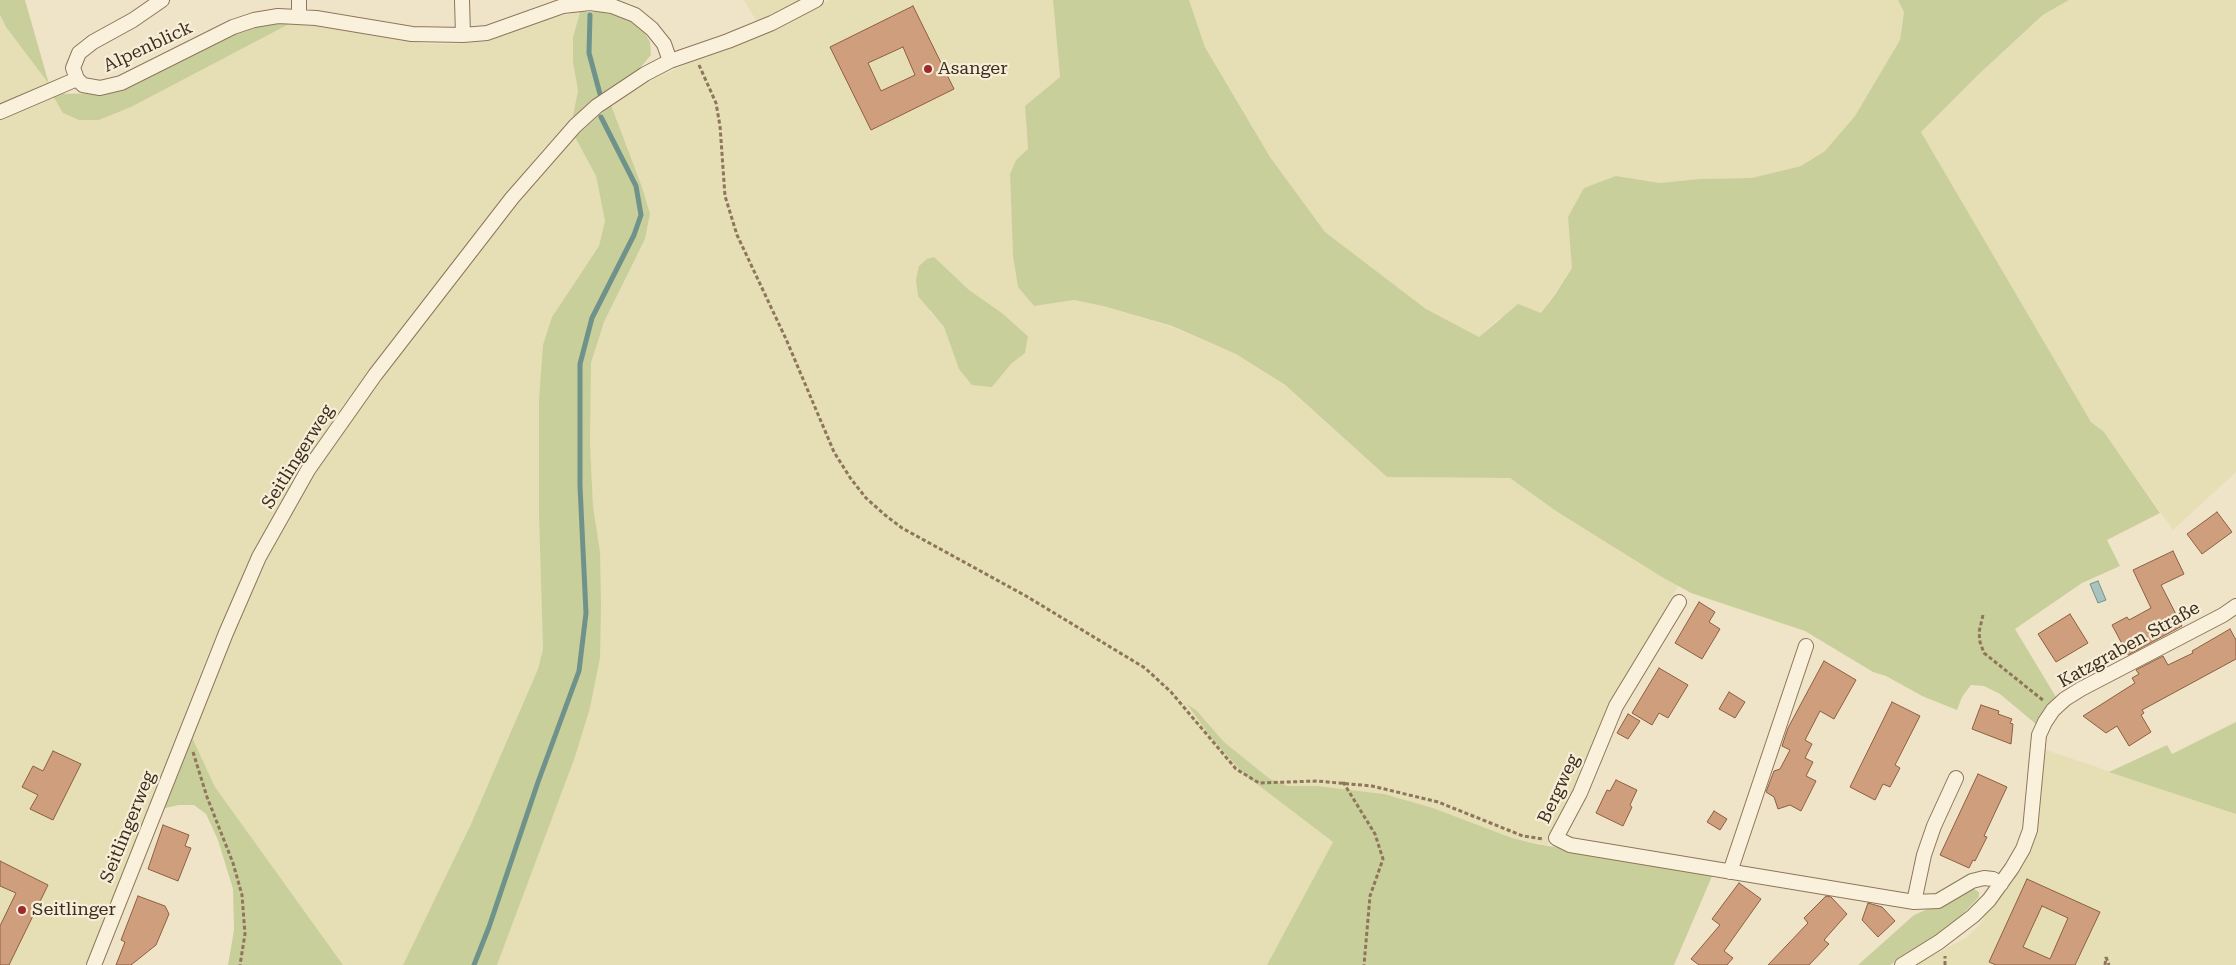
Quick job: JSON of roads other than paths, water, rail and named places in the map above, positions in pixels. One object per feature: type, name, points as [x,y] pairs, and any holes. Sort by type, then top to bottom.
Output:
[{"type":"street","name":"Alpenblick","points":[[162,0],[133,20],[93,42],[79,53],[74,68],[77,78],[84,85],[100,88],[121,83],[233,27],[254,20],[278,16],[299,16],[412,34],[463,35],[487,33],[563,6],[590,3],[613,3],[635,15],[652,29],[664,44],[670,60]]},
{"type":"street","points":[[299,0],[299,16]]},
{"type":"street","points":[[462,0],[463,35]]},
{"type":"street","name":"Seitlingerweg","points":[[94,965],[181,744],[259,557],[299,485],[331,434],[512,198],[551,153],[598,106],[670,60],[772,23],[816,0]]},
{"type":"street","points":[[0,112],[77,78]]},
{"type":"street","name":"Bergweg","points":[[1679,602],[1616,706],[1580,793],[1556,838],[1570,845],[1914,902],[1938,900],[1972,882],[1984,878],[1993,879],[2001,884]]},
{"type":"street","name":"Katzgraben Straße","points":[[1902,965],[1958,928],[1989,900],[2023,848],[2030,830],[2039,735],[2053,710],[2064,699],[2081,689],[2223,615],[2236,606]]},
{"type":"street","points":[[1730,872],[1806,646]]},
{"type":"street","points":[[1914,902],[1924,855],[1934,826],[1956,778]]},
{"type":"water","points":[[2098,581],[2106,600],[2098,603],[2090,584]]},
{"type":"waterway","points":[[590,15],[589,53],[600,94]]},
{"type":"waterway","points":[[474,965],[579,671],[586,613],[580,486],[580,364],[592,318],[634,235],[641,215],[636,186],[601,117]]},
{"type":"place","name":"Asanger","points":[[928,69]]},
{"type":"place","name":"Seitlinger","points":[[22,910]]}]
